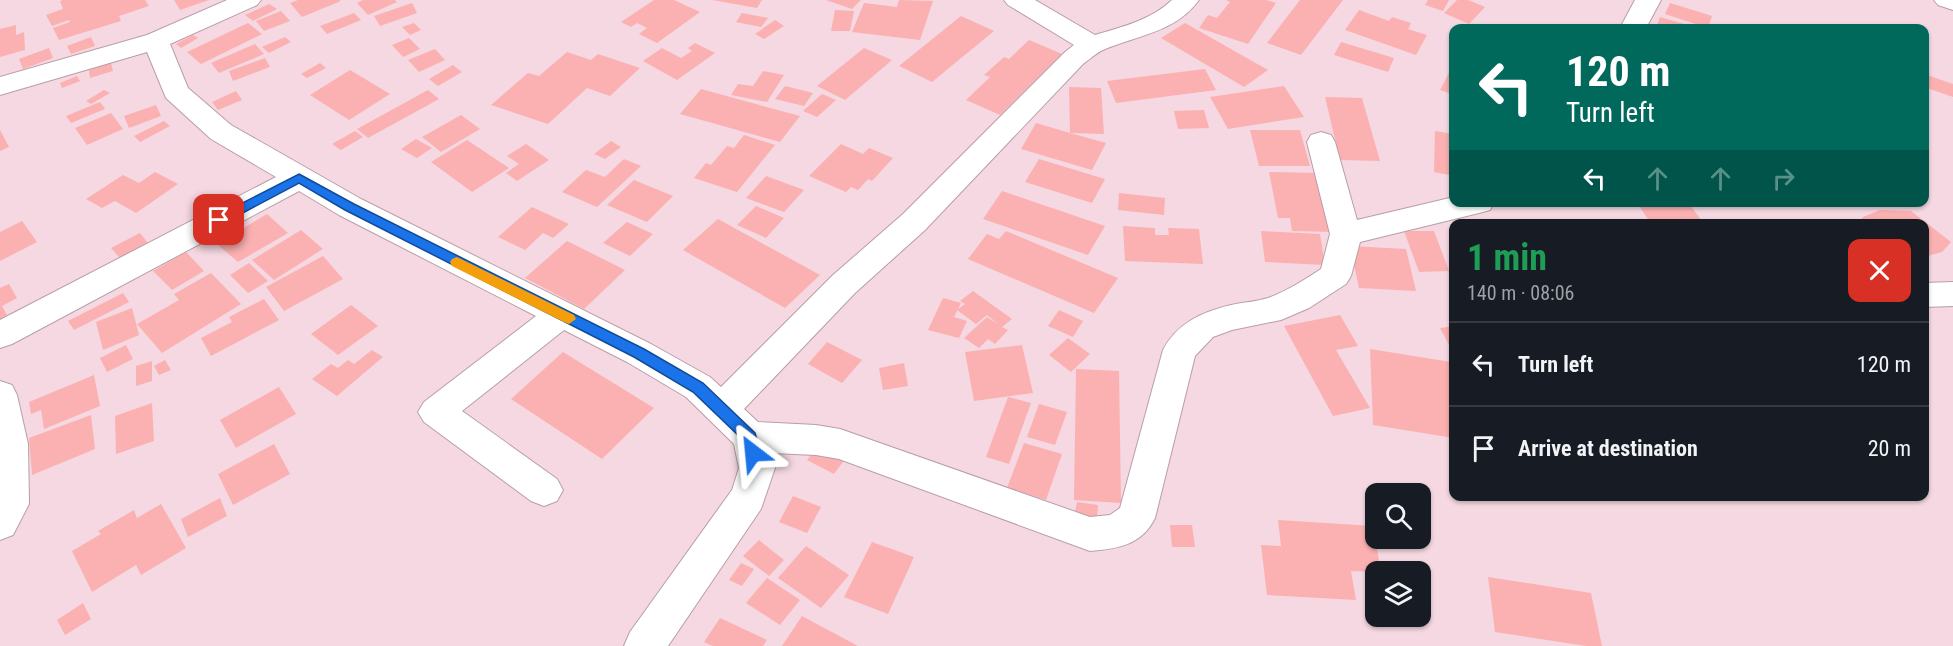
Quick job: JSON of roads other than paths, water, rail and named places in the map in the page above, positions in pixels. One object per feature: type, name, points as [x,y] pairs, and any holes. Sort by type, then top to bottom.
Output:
[{"type":"street","points":[[0,86],[156,41],[248,0]]},
{"type":"street","points":[[1017,0],[1092,45]]},
{"type":"street","points":[[721,410],[844,284],[946,190],[1074,58],[1092,45],[1147,27],[1170,16],[1186,0]]},
{"type":"street","points":[[1635,24],[1648,0]]},
{"type":"street","points":[[1947,0],[1953,2]]},
{"type":"street","points":[[156,41],[176,92],[221,132],[350,207],[639,353],[698,387],[750,437],[757,468],[748,497],[644,646]]},
{"type":"street","points":[[750,437],[816,440],[840,444],[1090,534],[1117,531],[1136,518],[1180,350],[1201,328],[1230,318],[1269,311],[1298,299],[1335,276],[1345,234],[1321,142]]},
{"type":"street","points":[[0,335],[299,178]]},
{"type":"street","points":[[1345,234],[1458,207]]},
{"type":"street","points":[[1929,295],[1953,294]]},
{"type":"street","points":[[544,490],[436,412],[561,314]]},
{"type":"street","points":[[0,395],[10,444],[10,504],[0,524]]}]
